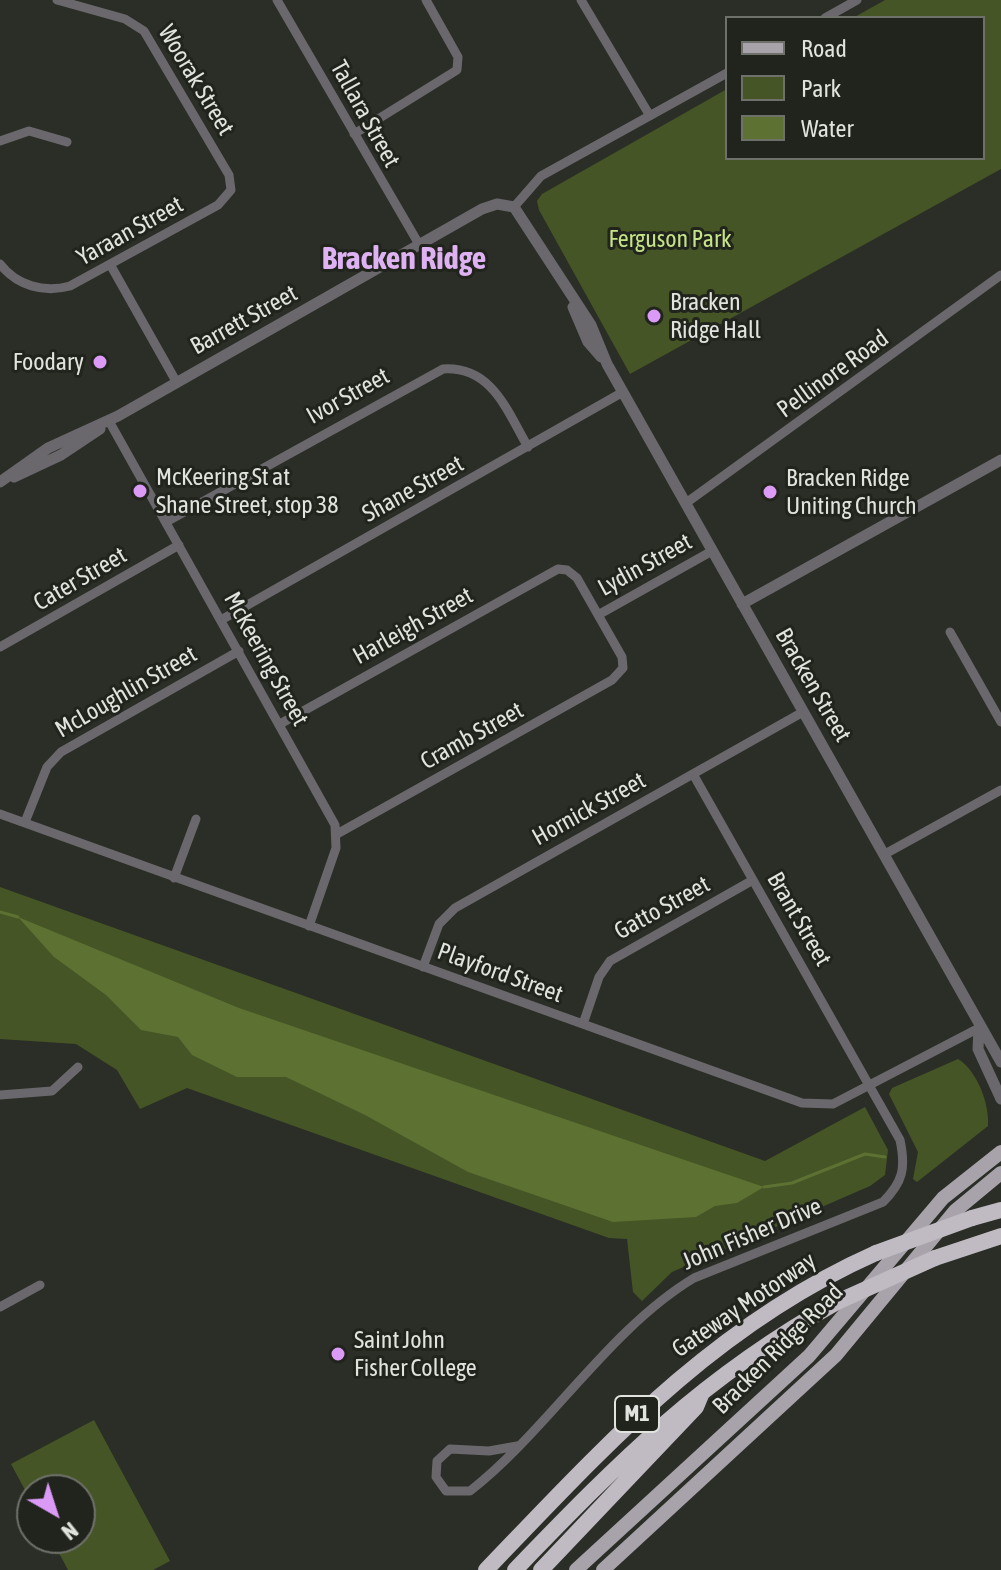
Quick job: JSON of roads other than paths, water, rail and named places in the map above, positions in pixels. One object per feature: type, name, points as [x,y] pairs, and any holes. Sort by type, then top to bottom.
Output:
[{"type":"highway","name":"Gateway Motorway","points":[[486,1570],[632,1419],[675,1380],[771,1310],[876,1253],[1001,1210]]},
{"type":"highway","name":"Gateway Motorway","points":[[515,1570],[633,1449],[705,1387],[779,1335],[837,1302],[935,1258],[1001,1236]]},
{"type":"highway","points":[[541,1570],[696,1407],[705,1387]]},
{"type":"main road","name":"Bracken Ridge Road","points":[[576,1570],[809,1356],[943,1198],[1001,1152]]},
{"type":"main road","name":"Bracken Ridge Road","points":[[603,1570],[818,1372],[955,1211],[1001,1173]]},
{"type":"street","name":"Woorak Street","points":[[57,0],[125,19],[144,31],[229,175],[231,190]]},
{"type":"street","name":"Tallara Street","points":[[277,0],[420,246]]},
{"type":"street","points":[[354,134],[451,77],[459,64],[455,50],[426,0]]},
{"type":"street","points":[[829,16],[857,0]]},
{"type":"street","points":[[584,1],[650,116]]},
{"type":"street","points":[[459,64],[470,62]]},
{"type":"street","points":[[514,207],[541,176],[725,74]]},
{"type":"street","points":[[0,141],[29,131],[67,142]]},
{"type":"street","name":"Yaraan Street","points":[[0,264],[27,285],[58,289],[111,266],[218,205],[231,190]]},
{"type":"street","name":"Barrett Street","points":[[0,482],[71,435],[109,421],[490,205],[514,207]]},
{"type":"street","name":"Bracken Street","points":[[514,207],[533,232],[567,293],[598,336],[607,364],[885,854],[979,1028],[991,1040],[1001,1062]]},
{"type":"street","points":[[111,266],[177,383]]},
{"type":"street","name":"Pellinore Road","points":[[686,503],[1001,275]]},
{"type":"street","name":"Ivor Street","points":[[166,522],[443,369],[470,372],[491,386],[528,447]]},
{"type":"street","name":"Shane Street","points":[[221,620],[623,392]]},
{"type":"street","name":"McKeering Street","points":[[109,421],[280,724],[337,834]]},
{"type":"street","points":[[742,604],[1001,460]]},
{"type":"street","name":"Cater Street","points":[[0,647],[179,545]]},
{"type":"street","name":"Lydin Street","points":[[598,615],[712,551]]},
{"type":"street","points":[[572,559],[567,570],[581,583],[598,615]]},
{"type":"street","name":"Harleigh Street","points":[[280,724],[551,572],[567,570]]},
{"type":"street","name":"Cramb Street","points":[[337,834],[628,670],[598,615]]},
{"type":"street","points":[[950,632],[1001,722]]},
{"type":"street","name":"McLoughlin Street","points":[[25,822],[47,767],[61,752],[239,651]]},
{"type":"street","name":"Hornick Street","points":[[423,967],[439,924],[455,908],[803,712]]},
{"type":"street","name":"Brant Street","points":[[693,774],[869,1084]]},
{"type":"street","points":[[885,854],[1001,790]]},
{"type":"street","name":"Playford Street","points":[[0,814],[802,1103],[833,1104],[979,1028]]},
{"type":"street","points":[[174,878],[196,819]]},
{"type":"street","points":[[309,926],[337,834]]},
{"type":"street","name":"Gatto Street","points":[[583,1024],[599,977],[610,961],[753,880]]},
{"type":"street","name":"Bracken Street","points":[[979,1028],[978,1049],[1001,1099]]},
{"type":"street","points":[[0,1095],[52,1091],[78,1067]]},
{"type":"street","name":"John Fisher Drive","points":[[517,1446],[489,1451],[450,1449],[437,1461],[440,1485],[454,1494],[470,1491],[517,1446],[672,1291],[694,1278],[883,1202],[899,1185],[905,1162],[900,1140],[869,1084]]},
{"type":"street","points":[[0,1307],[40,1285]]},
{"type":"water","points":[[18,917],[239,1008],[764,1187],[737,1203],[715,1206],[696,1217],[613,1222],[468,1172],[365,1115],[286,1077],[237,1077],[192,1055],[178,1037],[141,1030],[106,995],[54,957]]},
{"type":"waterway","points":[[0,912],[18,917]]},
{"type":"waterway","points":[[764,1187],[792,1183],[865,1154],[885,1157]]},
{"type":"place","name":"Bracken Ridge Hall","points":[[654,316]]},
{"type":"place","name":"Foodary","points":[[100,362]]},
{"type":"place","name":"McKeering St at Shane Street, stop 38","points":[[140,491]]},
{"type":"place","name":"Bracken Ridge Uniting Church","points":[[770,492]]},
{"type":"place","name":"Saint John Fisher College","points":[[338,1354]]},
{"type":"district","name":"Bracken Ridge","points":[[404,259]]},
{"type":"park label","name":"Ferguson Park","points":[[670,239]]}]
